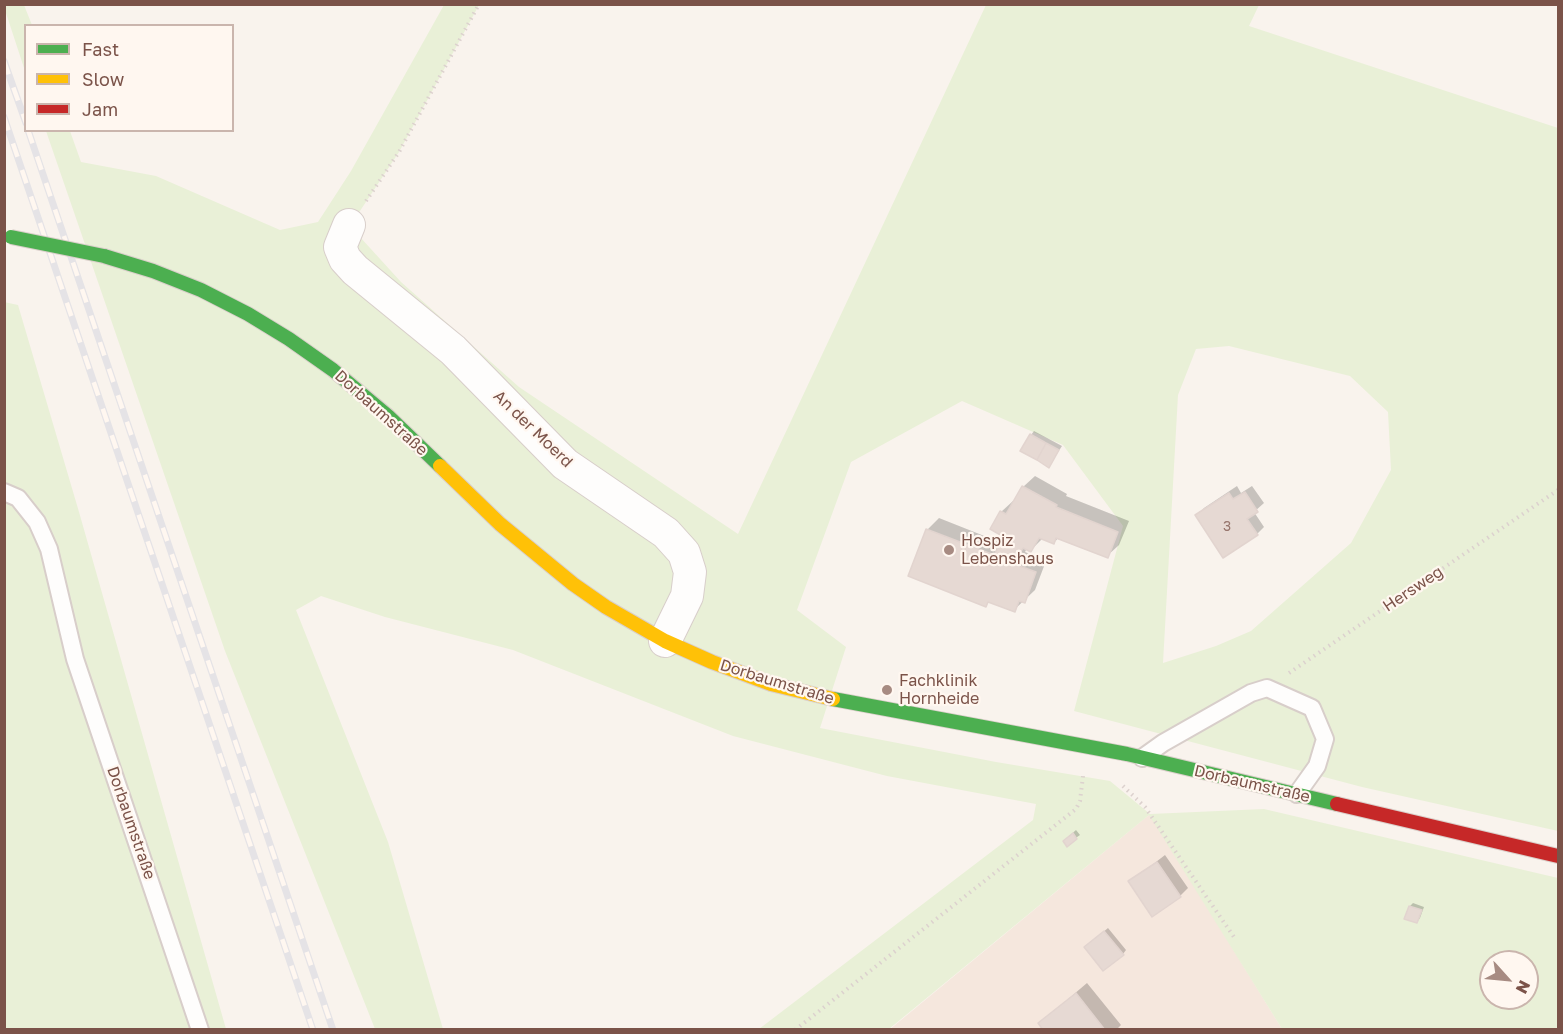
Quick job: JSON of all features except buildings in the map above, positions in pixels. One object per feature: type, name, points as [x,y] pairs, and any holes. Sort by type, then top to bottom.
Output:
[{"type":"street","name":"An der Moerd","points":[[349,225],[340,246],[345,259],[355,270],[453,350],[565,464],[666,533],[684,553],[690,572],[687,596],[665,641]]},
{"type":"street","name":"Dorbaumstraße","points":[[8,237],[104,256],[153,271],[201,290],[248,314],[333,370],[388,416],[500,524],[541,559],[606,607],[665,641],[712,662],[771,684],[822,696],[1088,746],[1558,856]]},
{"type":"lane","name":"Dorbaumstraße","points":[[4,492],[18,498],[37,522],[49,549],[75,659],[200,1029]]},
{"type":"lane","points":[[1142,758],[1163,743],[1251,693],[1267,688],[1312,708],[1325,739],[1317,766],[1297,794]]},
{"type":"path","points":[[349,225],[399,152],[479,4]]},
{"type":"path","name":"Hersweg","points":[[1267,688],[1558,490]]},
{"type":"path","points":[[795,1029],[1076,809],[1080,801],[1088,746]]},
{"type":"path","points":[[1116,779],[1145,807],[1236,940]]},
{"type":"shaded area","points":[[1150,814],[1282,1029],[889,1030]]},
{"type":"green space","points":[[4,5],[24,5],[32,24],[24,24],[24,68]]},
{"type":"green space","points":[[444,5],[479,5],[399,152],[350,226],[401,282],[519,387],[738,534],[986,5],[1259,5],[1249,26],[1558,128],[1558,831],[1362,787],[1074,711],[1123,526],[1063,445],[962,401],[851,462],[797,610],[846,647],[820,728],[996,762],[1110,781],[1150,814],[1264,809],[1558,878],[1558,1029],[1282,1029],[1149,815],[889,1029],[759,1029],[1033,820],[1036,804],[887,776],[733,736],[513,650],[385,617],[321,596],[296,610],[388,842],[443,1029],[375,1029],[225,651],[46,132],[70,132],[81,162],[156,176],[280,230],[318,222],[351,171]],"holes":[[[1229,346],[1350,376],[1388,412],[1391,470],[1351,543],[1251,631],[1216,646],[1163,663],[1178,395],[1196,349]]]},
{"type":"green space","points":[[4,302],[18,305],[226,1029],[5,1029]]},
{"type":"railway","points":[[4,61],[24,117]]},
{"type":"railway","points":[[4,117],[313,1030]]},
{"type":"railway","points":[[29,132],[333,1030]]},
{"type":"traffic: fast","points":[[11,237],[104,256]]},
{"type":"traffic: fast","points":[[104,256],[153,271],[201,290],[248,314],[289,339],[333,370],[388,416],[440,466]]},
{"type":"traffic: fast","points":[[833,699],[1127,754],[1337,804]]},
{"type":"traffic: slow","points":[[440,466],[500,524],[573,584],[606,607],[665,641],[712,662],[771,684],[833,699]]},
{"type":"traffic: jam","points":[[1337,804],[1558,856]]},
{"type":"place","name":"Hospiz Lebenshaus","points":[[949,550]]},
{"type":"place","name":"Fachklinik Hornheide","points":[[887,690]]}]
